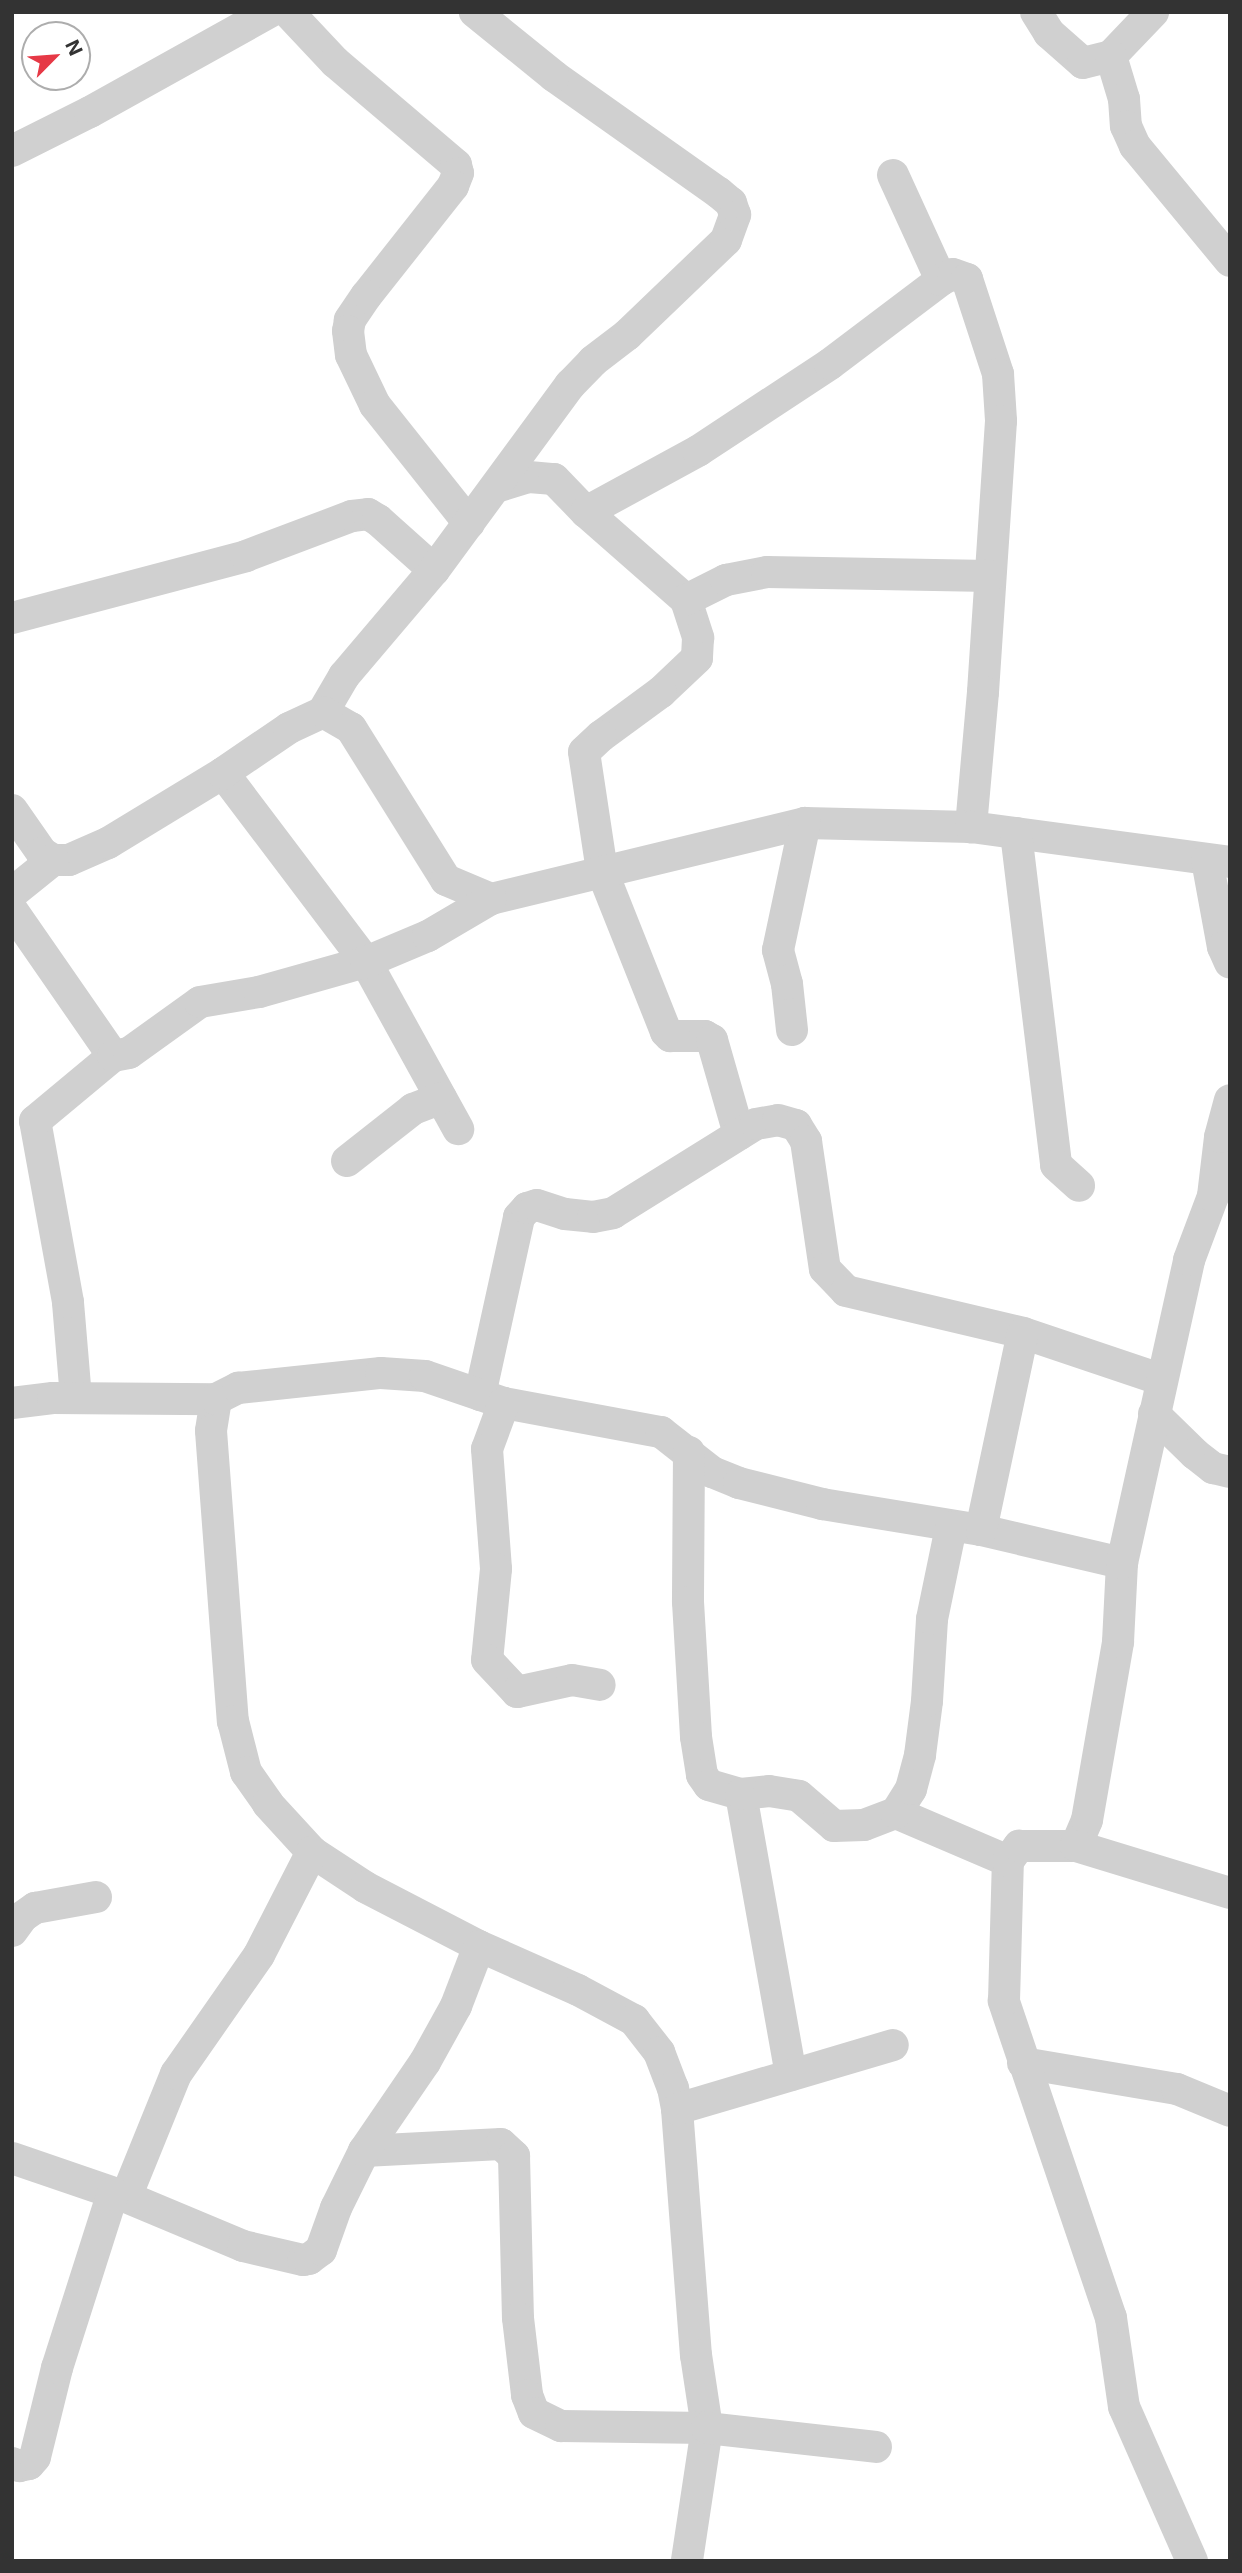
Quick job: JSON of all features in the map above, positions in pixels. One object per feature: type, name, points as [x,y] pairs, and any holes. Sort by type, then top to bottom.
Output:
[{"type":"street","points":[[12,151],[90,113],[270,12]]},
{"type":"street","points":[[288,12],[335,62],[456,165],[458,173],[453,186],[366,296],[350,320],[348,331],[351,355],[375,405],[469,523]]},
{"type":"street","points":[[12,810],[42,853],[53,860],[69,860],[108,843],[223,773],[289,728],[323,712],[344,676],[434,570],[570,385],[593,361],[628,335],[726,240],[735,215],[731,204],[719,193],[554,76],[475,12]]},
{"type":"street","points":[[1037,12],[1049,33],[1083,63],[1111,56],[1153,12]]},
{"type":"street","points":[[1111,56],[1124,99],[1126,126],[1135,146],[1230,261]]},
{"type":"street","points":[[892,175],[941,280]]},
{"type":"street","points":[[586,512],[698,451],[830,364],[941,280],[953,274],[967,279],[998,374],[1001,421],[971,827]]},
{"type":"street","points":[[496,487],[529,477],[554,479],[586,512],[686,600],[698,638],[697,658],[661,692],[601,736],[584,752],[602,871],[666,1031],[674,1037],[705,1036],[716,1048],[739,1134]]},
{"type":"street","points":[[12,618],[246,556],[352,516],[368,514],[434,570]]},
{"type":"street","points":[[686,600],[726,580],[767,572],[990,576]]},
{"type":"street","points":[[323,712],[351,728],[446,880],[491,899]]},
{"type":"street","points":[[223,773],[366,961],[458,1129]]},
{"type":"street","points":[[792,1030],[787,984],[778,950],[806,823]]},
{"type":"street","points":[[76,1398],[68,1301],[35,1121],[113,1056],[129,1053],[200,1002],[259,992],[366,961],[428,936],[491,899],[806,823],[971,827],[1218,861],[1223,947],[1230,962]]},
{"type":"street","points":[[1016,833],[1056,1165],[1079,1186]]},
{"type":"street","points":[[12,892],[53,860]]},
{"type":"street","points":[[12,910],[113,1056]]},
{"type":"street","points":[[347,1161],[413,1110],[441,1098]]},
{"type":"street","points":[[1076,1846],[1087,1820],[1118,1642],[1122,1563],[1160,1379],[1189,1260],[1213,1196],[1220,1137],[1230,1100]]},
{"type":"street","points":[[600,1685],[572,1680],[517,1692],[487,1660],[496,1569],[487,1449],[519,1217],[527,1208],[537,1205],[565,1214],[593,1217],[613,1213],[756,1124],[778,1121],[796,1125],[806,1140],[825,1269],[846,1291],[1023,1333],[1160,1379]]},
{"type":"street","points":[[689,1452],[688,1602],[702,1775],[709,1785],[741,1794],[769,1791],[799,1796],[834,1826],[864,1825],[896,1813],[911,1789],[927,1701],[932,1619],[966,1528],[1023,1333]]},
{"type":"street","points":[[12,1403],[76,1398],[216,1399],[238,1388],[381,1373],[425,1376],[492,1399],[661,1432],[712,1472],[739,1483],[822,1504],[966,1528],[1122,1563]]},
{"type":"street","points":[[216,1399],[211,1431],[233,1721],[246,1772],[268,1804],[312,1852],[365,1887],[479,1946],[578,1990],[634,2020],[659,2052],[677,2109],[696,2356],[707,2428],[687,2561]]},
{"type":"street","points":[[1154,1414],[1213,1468],[1230,1472]]},
{"type":"street","points":[[741,1794],[791,2075]]},
{"type":"street","points":[[896,1813],[1007,1861]]},
{"type":"street","points":[[1192,2561],[1124,2407],[1111,2318],[1004,2001],[1007,1861],[1019,1846],[1076,1846],[1230,1893]]},
{"type":"street","points":[[12,2463],[19,2466],[29,2464],[35,2457],[57,2368],[120,2195],[176,2074],[259,1955],[312,1852]]},
{"type":"street","points":[[12,1931],[22,1917],[35,1908],[96,1897]]},
{"type":"street","points":[[12,2158],[120,2195],[243,2246],[303,2260],[321,2250],[336,2208],[364,2151],[425,2062],[456,2006],[479,1946]]},
{"type":"street","points":[[677,2109],[892,2045]]},
{"type":"street","points":[[1023,2063],[1177,2089],[1230,2111]]},
{"type":"street","points":[[364,2151],[501,2144],[514,2156],[518,2318],[527,2395],[534,2413],[561,2426],[707,2428],[876,2447]]}]
